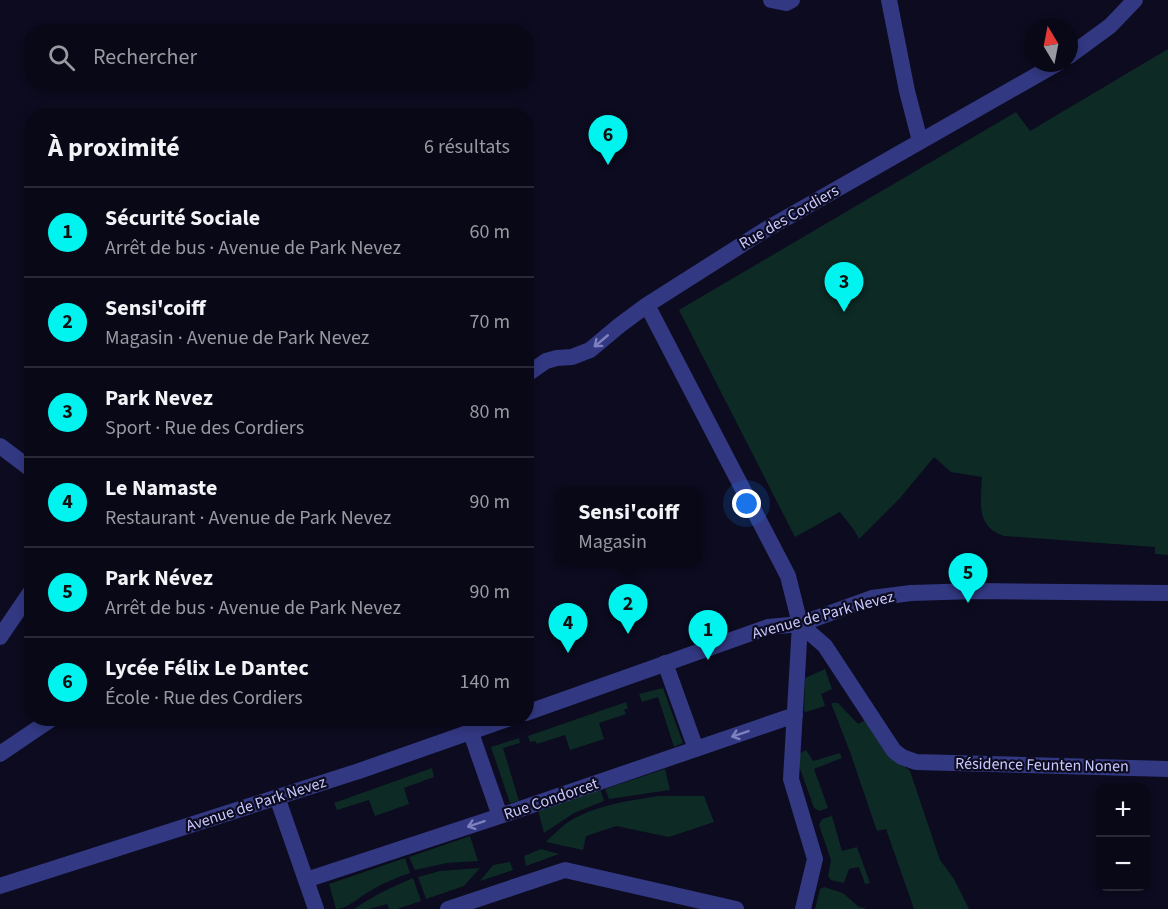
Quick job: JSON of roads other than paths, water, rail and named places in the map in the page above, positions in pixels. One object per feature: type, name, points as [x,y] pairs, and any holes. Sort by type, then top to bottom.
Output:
[{"type":"street","points":[[771,0],[786,3],[792,0]]},
{"type":"street","points":[[889,0],[907,91],[920,141]]},
{"type":"street","points":[[1078,49],[1110,26],[1136,0]]},
{"type":"street","name":"Rue des Cordiers","points":[[534,369],[546,361],[572,357],[590,350],[647,305],[765,230],[1043,72]]},
{"type":"street","points":[[647,305],[788,576],[800,624],[791,779],[815,859],[802,909]]},
{"type":"street","points":[[0,446],[24,464]]},
{"type":"street","name":"Avenue de Park Nevez","points":[[534,710],[768,627],[800,624],[872,598],[911,592],[1168,593]]},
{"type":"street","points":[[0,637],[24,602]]},
{"type":"street","name":"Résidence Feunten Nonen","points":[[800,624],[825,646],[894,751],[902,757],[916,762],[1168,769]]},
{"type":"street","points":[[665,663],[696,749]]},
{"type":"street","name":"Rue Condorcet","points":[[306,880],[795,715]]},
{"type":"street","points":[[0,754],[41,726]]},
{"type":"street","name":"Avenue de Park Nevez","points":[[0,886],[359,771],[488,726]]},
{"type":"street","points":[[471,732],[500,816]]},
{"type":"street","points":[[277,797],[316,909]]},
{"type":"street","points":[[448,909],[565,870],[736,909]]},
{"type":"place","name":"Lycée Félix Le Dantec","points":[[608,165]]},
{"type":"place","name":"Park Nevez","points":[[844,312]]},
{"type":"place","name":"Park Névez","points":[[968,603]]},
{"type":"place","name":"Sensi'coiff","points":[[628,634]]},
{"type":"place","name":"Le Namaste","points":[[568,653]]},
{"type":"place","name":"Sécurité Sociale","points":[[708,660]]}]
